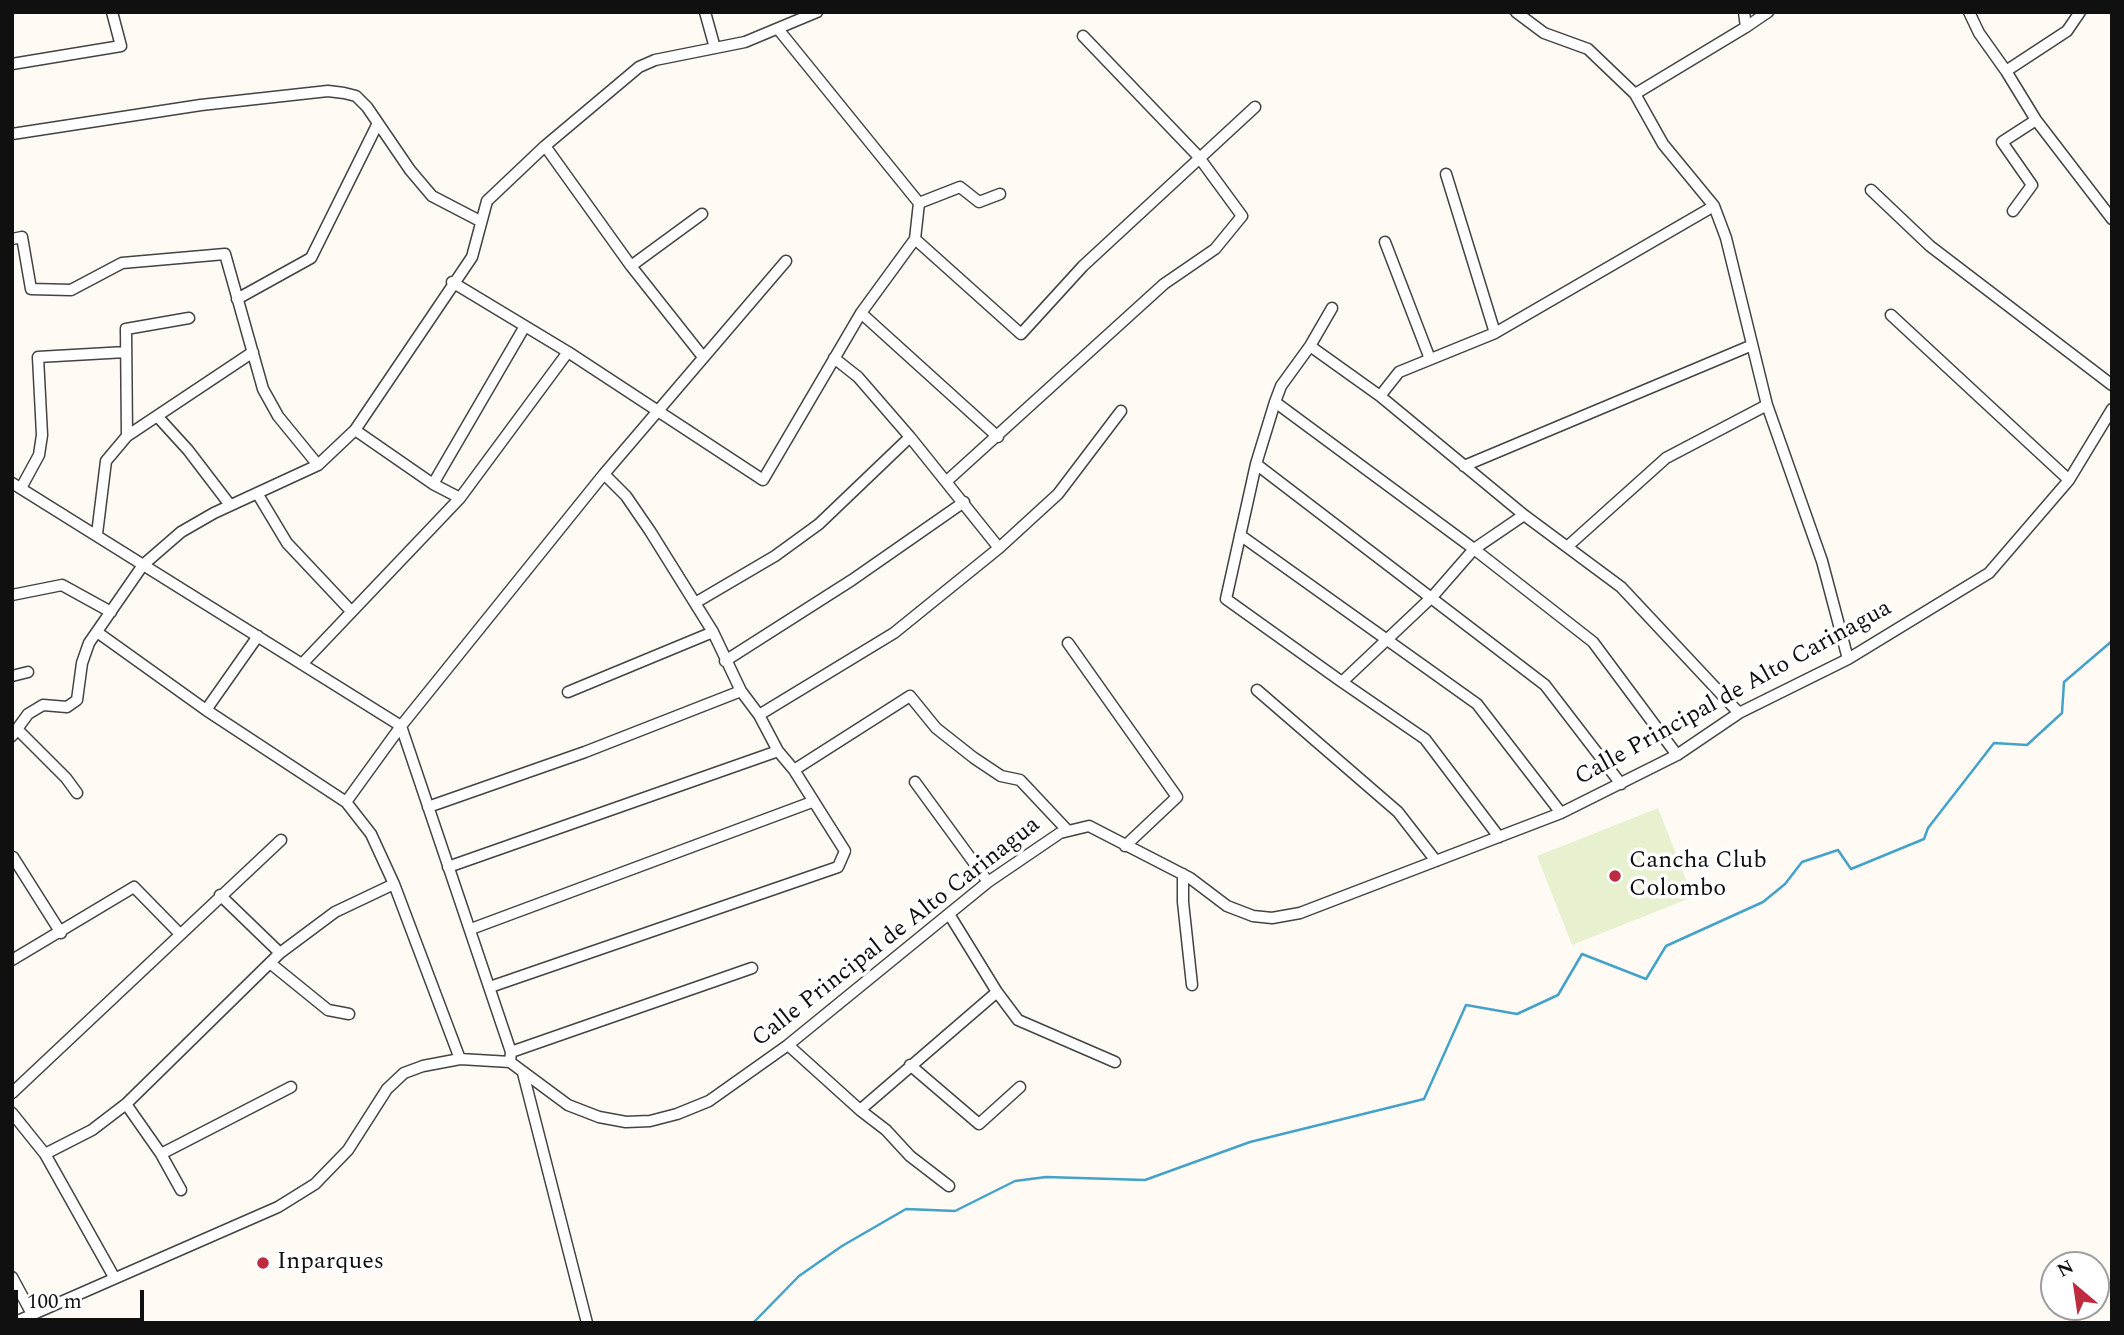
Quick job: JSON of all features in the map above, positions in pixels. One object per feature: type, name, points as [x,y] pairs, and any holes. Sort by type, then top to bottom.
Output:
[{"type":"street","points":[[12,64],[121,46],[111,12]]},
{"type":"street","points":[[705,12],[715,48]]},
{"type":"street","points":[[76,793],[66,778],[15,732],[28,714],[43,705],[67,707],[77,700],[85,652],[143,565],[181,532],[230,505],[318,465],[355,430],[394,375],[452,282],[472,257],[487,201],[545,146],[639,67],[655,60],[746,42],[817,12]]},
{"type":"street","points":[[1516,12],[1544,33],[1588,49],[1635,94],[1662,144],[1714,206],[1726,238],[1750,346],[1767,405],[1822,561],[1848,659]]},
{"type":"street","points":[[1744,12],[1746,27]]},
{"type":"street","points":[[1635,94],[1768,12]]},
{"type":"street","points":[[1969,12],[1979,33],[2036,120],[2112,219]]},
{"type":"street","points":[[2006,72],[2067,31],[2080,12]]},
{"type":"street","points":[[452,282],[568,352],[763,480],[861,313],[915,239],[919,203],[778,29]]},
{"type":"street","points":[[948,480],[998,438],[1164,284],[1214,249],[1242,216],[1198,156],[1083,36]]},
{"type":"street","points":[[12,134],[201,104],[328,91],[356,96],[432,196],[480,221]]},
{"type":"street","points":[[915,239],[1021,334],[1083,266],[1198,156],[1255,107]]},
{"type":"street","points":[[2013,211],[2032,185],[2002,142],[2036,120]]},
{"type":"street","points":[[237,299],[311,257],[378,123]]},
{"type":"street","points":[[545,146],[631,267],[703,357]]},
{"type":"street","points":[[1446,174],[1495,334]]},
{"type":"street","points":[[919,203],[960,187],[979,202],[1000,194]]},
{"type":"street","points":[[1871,190],[1930,246],[2112,385]]},
{"type":"street","points":[[1380,396],[1399,372],[1495,334],[1714,206]]},
{"type":"street","points":[[631,267],[702,214]]},
{"type":"street","points":[[12,239],[22,237],[31,289],[71,290],[122,262],[225,254],[263,389],[278,415],[318,465]]},
{"type":"street","points":[[1385,242],[1430,359]]},
{"type":"street","points":[[346,802],[401,726],[604,474],[786,261]]},
{"type":"street","points":[[1332,308],[1281,386],[1275,402],[1256,464],[1226,599],[1425,739],[1499,836]]},
{"type":"street","points":[[861,313],[998,438]]},
{"type":"street","points":[[1891,315],[2068,480]]},
{"type":"street","points":[[127,436],[126,329],[189,318]]},
{"type":"street","points":[[433,484],[525,326]]},
{"type":"street","points":[[1310,345],[1380,396],[1524,515],[1621,587],[1739,713]]},
{"type":"street","points":[[1464,466],[1750,346]]},
{"type":"street","points":[[126,352],[38,357],[42,435],[39,455],[16,486],[97,534],[401,726],[471,929],[510,1057]]},
{"type":"street","points":[[97,534],[106,461],[127,436],[253,352]]},
{"type":"street","points":[[302,664],[460,498],[568,352]]},
{"type":"street","points":[[834,358],[858,377],[948,480],[999,548]]},
{"type":"street","points":[[1275,402],[1474,549],[1593,642],[1678,755]]},
{"type":"street","points":[[1568,546],[1666,458],[1767,405]]},
{"type":"street","name":"Calle Principal de Alto Carinagua","points":[[510,1057],[523,1073],[579,1109],[626,1122],[650,1121],[677,1115],[709,1101],[788,1045],[988,882],[1060,833],[1089,826],[1183,874],[1227,906],[1272,918],[1300,913],[1561,813],[1678,755],[1739,713],[1848,659],[1989,573],[2068,480],[2112,409]]},
{"type":"street","points":[[759,715],[894,633],[999,548],[1058,494],[1121,411]]},
{"type":"street","points":[[157,416],[188,450],[230,505]]},
{"type":"street","points":[[355,430],[433,484],[460,498]]},
{"type":"street","points":[[695,603],[775,556],[819,524],[910,437]]},
{"type":"street","points":[[1256,464],[1433,596],[1545,685],[1621,785]]},
{"type":"street","points":[[490,987],[838,867],[845,851],[741,691],[713,632],[695,603],[626,496],[604,474]]},
{"type":"street","points":[[257,493],[287,542],[351,611]]},
{"type":"street","points":[[726,661],[852,580],[964,502]]},
{"type":"street","points":[[1342,682],[1433,596],[1474,549],[1524,515]]},
{"type":"street","points":[[1240,535],[1477,704],[1561,813]]},
{"type":"street","points":[[12,595],[62,585],[111,612]]},
{"type":"street","points":[[97,632],[206,710],[346,802],[371,834],[394,884],[460,1059]]},
{"type":"street","points":[[568,692],[713,632]]},
{"type":"street","points":[[206,710],[258,636]]},
{"type":"street","points":[[1068,643],[1177,797],[1125,846]]},
{"type":"street","points":[[12,676],[28,672]]},
{"type":"street","points":[[1257,690],[1398,812],[1436,861]]},
{"type":"street","points":[[428,807],[585,752],[741,691]]},
{"type":"street","points":[[794,770],[910,696],[936,728],[974,758],[1001,776],[1020,780],[1068,831]]},
{"type":"street","points":[[448,867],[778,751]]},
{"type":"street","points":[[915,782],[988,882]]},
{"type":"street","points":[[471,929],[812,802]]},
{"type":"street","points":[[12,1093],[179,933],[281,840]]},
{"type":"street","points":[[13,857],[61,933]]},
{"type":"street","points":[[1183,874],[1183,902],[1192,985]]},
{"type":"street","points":[[45,1154],[92,1130],[127,1104],[280,953],[335,912],[394,884]]},
{"type":"street","points":[[12,961],[134,887],[179,933]]},
{"type":"street","points":[[220,895],[280,953]]},
{"type":"street","points":[[949,914],[997,992],[1018,1020],[1115,1062]]},
{"type":"street","points":[[270,963],[328,1010],[349,1014]]},
{"type":"street","points":[[13,1323],[278,1207],[315,1184],[348,1150],[387,1089],[404,1073],[460,1059],[510,1057],[752,968]]},
{"type":"street","points":[[860,1110],[997,992]]},
{"type":"street","points":[[788,1045],[886,1130],[910,1156],[949,1186]]},
{"type":"street","points":[[910,1065],[979,1124],[1020,1087]]},
{"type":"street","points":[[523,1073],[587,1323]]},
{"type":"street","points":[[161,1154],[291,1087]]},
{"type":"street","points":[[127,1104],[161,1154],[181,1190]]},
{"type":"street","points":[[12,1113],[45,1154],[114,1277]]},
{"type":"street","points":[[12,1277],[32,1314]]},
{"type":"green space","name":"Cancha Club Colombo","points":[[1658,808],[1693,897],[1572,945],[1537,856]]},
{"type":"waterway","points":[[753,1323],[799,1276],[842,1246],[906,1209],[955,1211],[1015,1181],[1046,1177],[1145,1180],[1250,1142],[1424,1099],[1466,1005],[1517,1014],[1558,995],[1582,954],[1646,979],[1666,946],[1763,902],[1785,884],[1802,862],[1838,850],[1851,869],[1924,839],[1928,828],[1994,743],[2027,745],[2062,713],[2064,682],[2112,641]]},
{"type":"place","name":"Cancha Club Colombo","points":[[1615,876]]},
{"type":"place","name":"Inparques","points":[[263,1263]]}]
